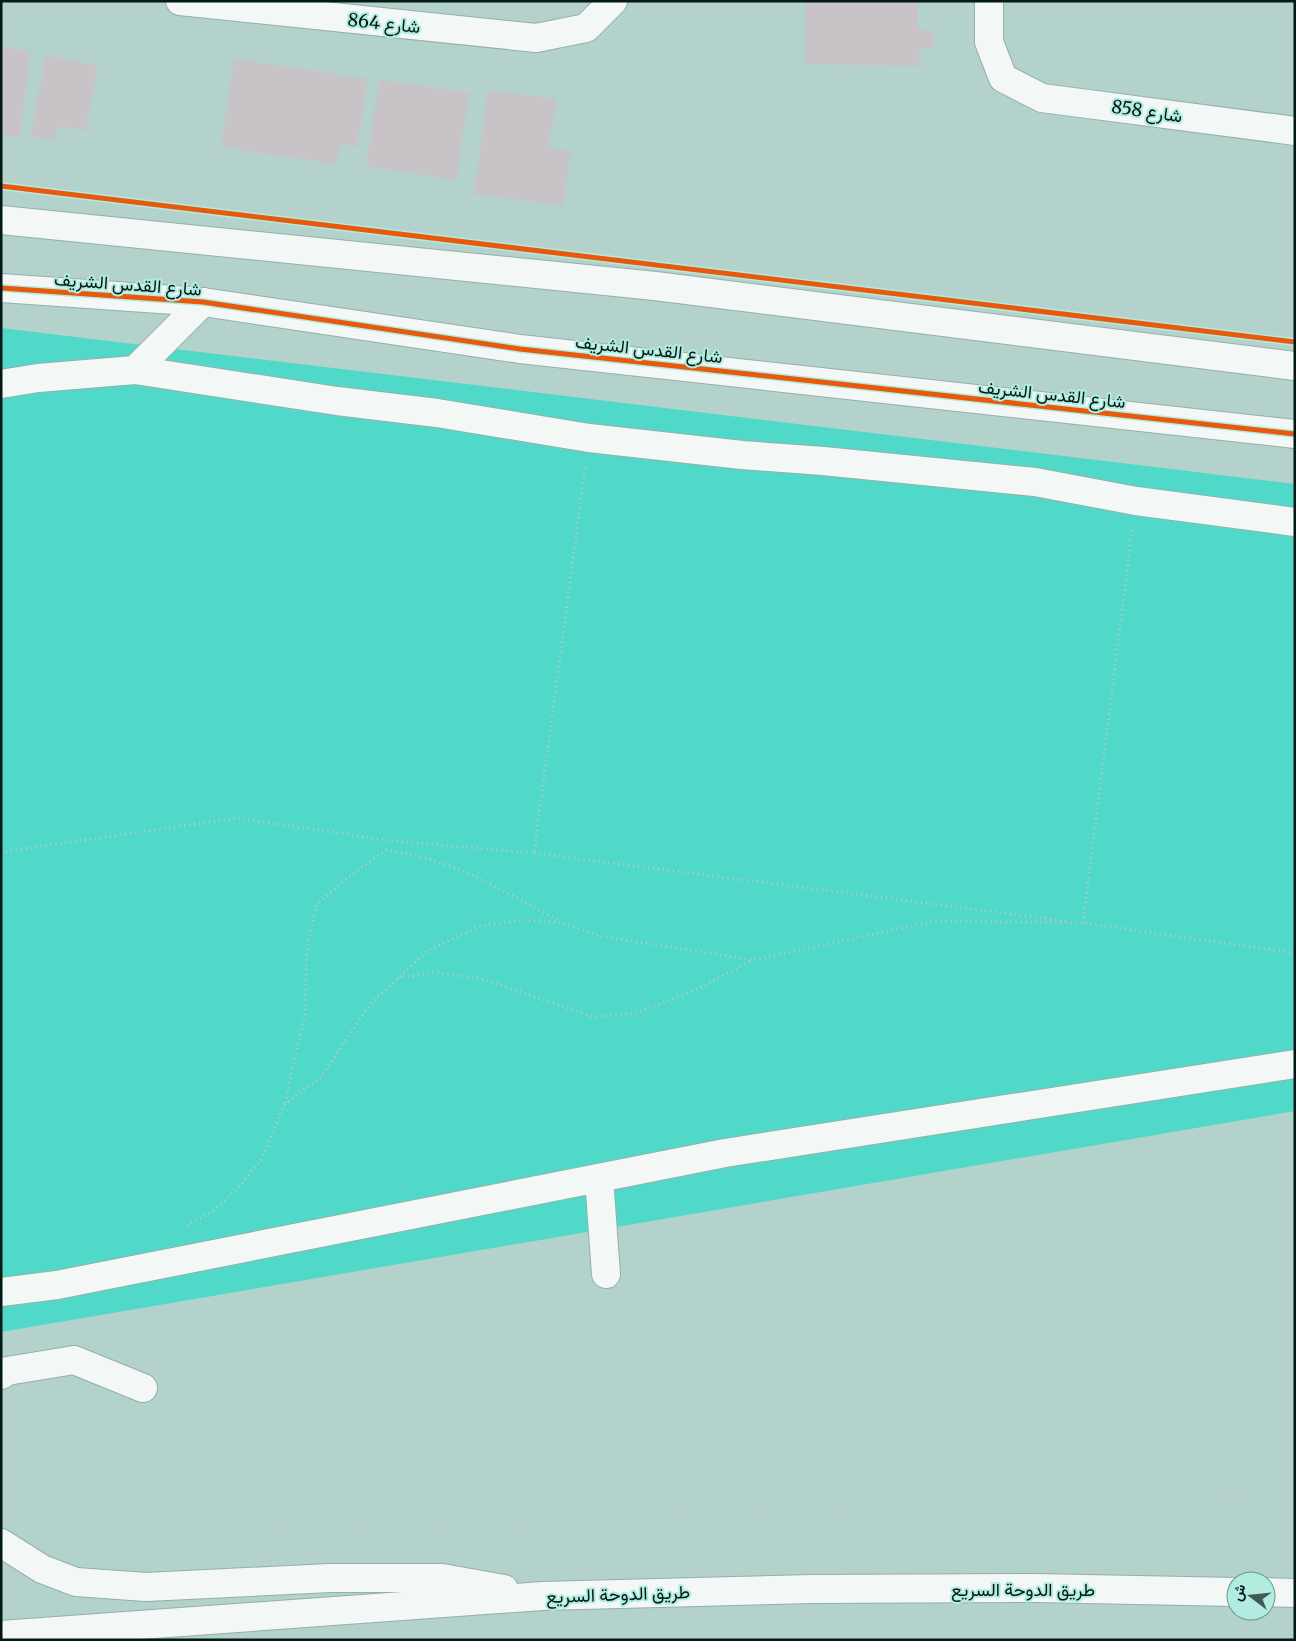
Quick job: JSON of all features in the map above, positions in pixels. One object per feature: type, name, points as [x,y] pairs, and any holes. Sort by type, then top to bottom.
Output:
[{"type":"main road","name":"شارع 864","points":[[180,1],[256,6],[536,38],[586,28],[613,1]]},
{"type":"main road","name":"شارع 858","points":[[989,1],[989,42],[1003,78],[1042,98],[1295,131]]},
{"type":"main road","points":[[1,220],[654,286],[1295,366]]},
{"type":"main road","name":"شارع القدس الشريف","points":[[1,288],[203,302],[520,349],[1295,434]]},
{"type":"main road","points":[[136,370],[203,302]]},
{"type":"main road","points":[[1,384],[38,378],[136,370],[337,401],[437,413],[589,438],[742,455],[1035,482],[1136,501],[1295,522]]},
{"type":"main road","points":[[1,1292],[57,1284],[725,1153],[1295,1064]]},
{"type":"main road","points":[[600,1178],[606,1274]]},
{"type":"main road","points":[[1,1375],[7,1371],[74,1360],[143,1388]]},
{"type":"main road","points":[[11,1548],[42,1569],[76,1582],[111,1586],[330,1578],[442,1578],[542,1596]]},
{"type":"main road","name":"طريق الدوحة السريع","points":[[1,1635],[542,1596],[832,1589],[1036,1588],[1226,1592]]},
{"type":"main road","points":[[1276,1592],[1295,1593]]},
{"type":"path","points":[[534,853],[589,438]]},
{"type":"path","points":[[1083,923],[1136,501]]},
{"type":"path","points":[[1,852],[238,818],[392,841],[534,853],[1083,923],[1295,953]]},
{"type":"path","points":[[186,1227],[214,1210],[238,1190],[262,1159],[284,1105],[305,1015],[307,948],[317,904],[350,876],[386,850],[407,852],[481,877],[563,923],[599,936],[753,960]]},
{"type":"path","points":[[284,1105],[321,1077],[370,1003],[430,948],[480,926],[523,920],[563,923]]},
{"type":"path","points":[[398,978],[434,972],[480,978],[593,1017],[637,1013],[700,988],[753,960],[935,921],[1083,923]]},
{"type":"path","points":[[11,1548],[50,1518],[71,1513],[108,1532],[152,1539],[707,1516],[1295,1498]]},
{"type":"green space","points":[[1,328],[1295,484],[1295,1111],[1,1332]]},
{"type":"building","points":[[806,1],[918,1],[918,30],[934,30],[933,48],[919,48],[919,66],[805,64]]},
{"type":"building","points":[[1,48],[30,51],[20,137],[1,135]]},
{"type":"building","points":[[46,55],[98,66],[85,131],[58,126],[55,141],[30,136]]},
{"type":"building","points":[[234,59],[368,79],[357,147],[339,144],[337,164],[221,147]]},
{"type":"building","points":[[379,80],[469,93],[456,180],[366,166]]},
{"type":"building","points":[[488,90],[556,99],[549,148],[571,151],[563,205],[474,194]]},
{"type":"cycle path","points":[[1,186],[1295,342]]},
{"type":"cycle path","points":[[1,288],[203,302],[520,349],[1295,434]]}]
